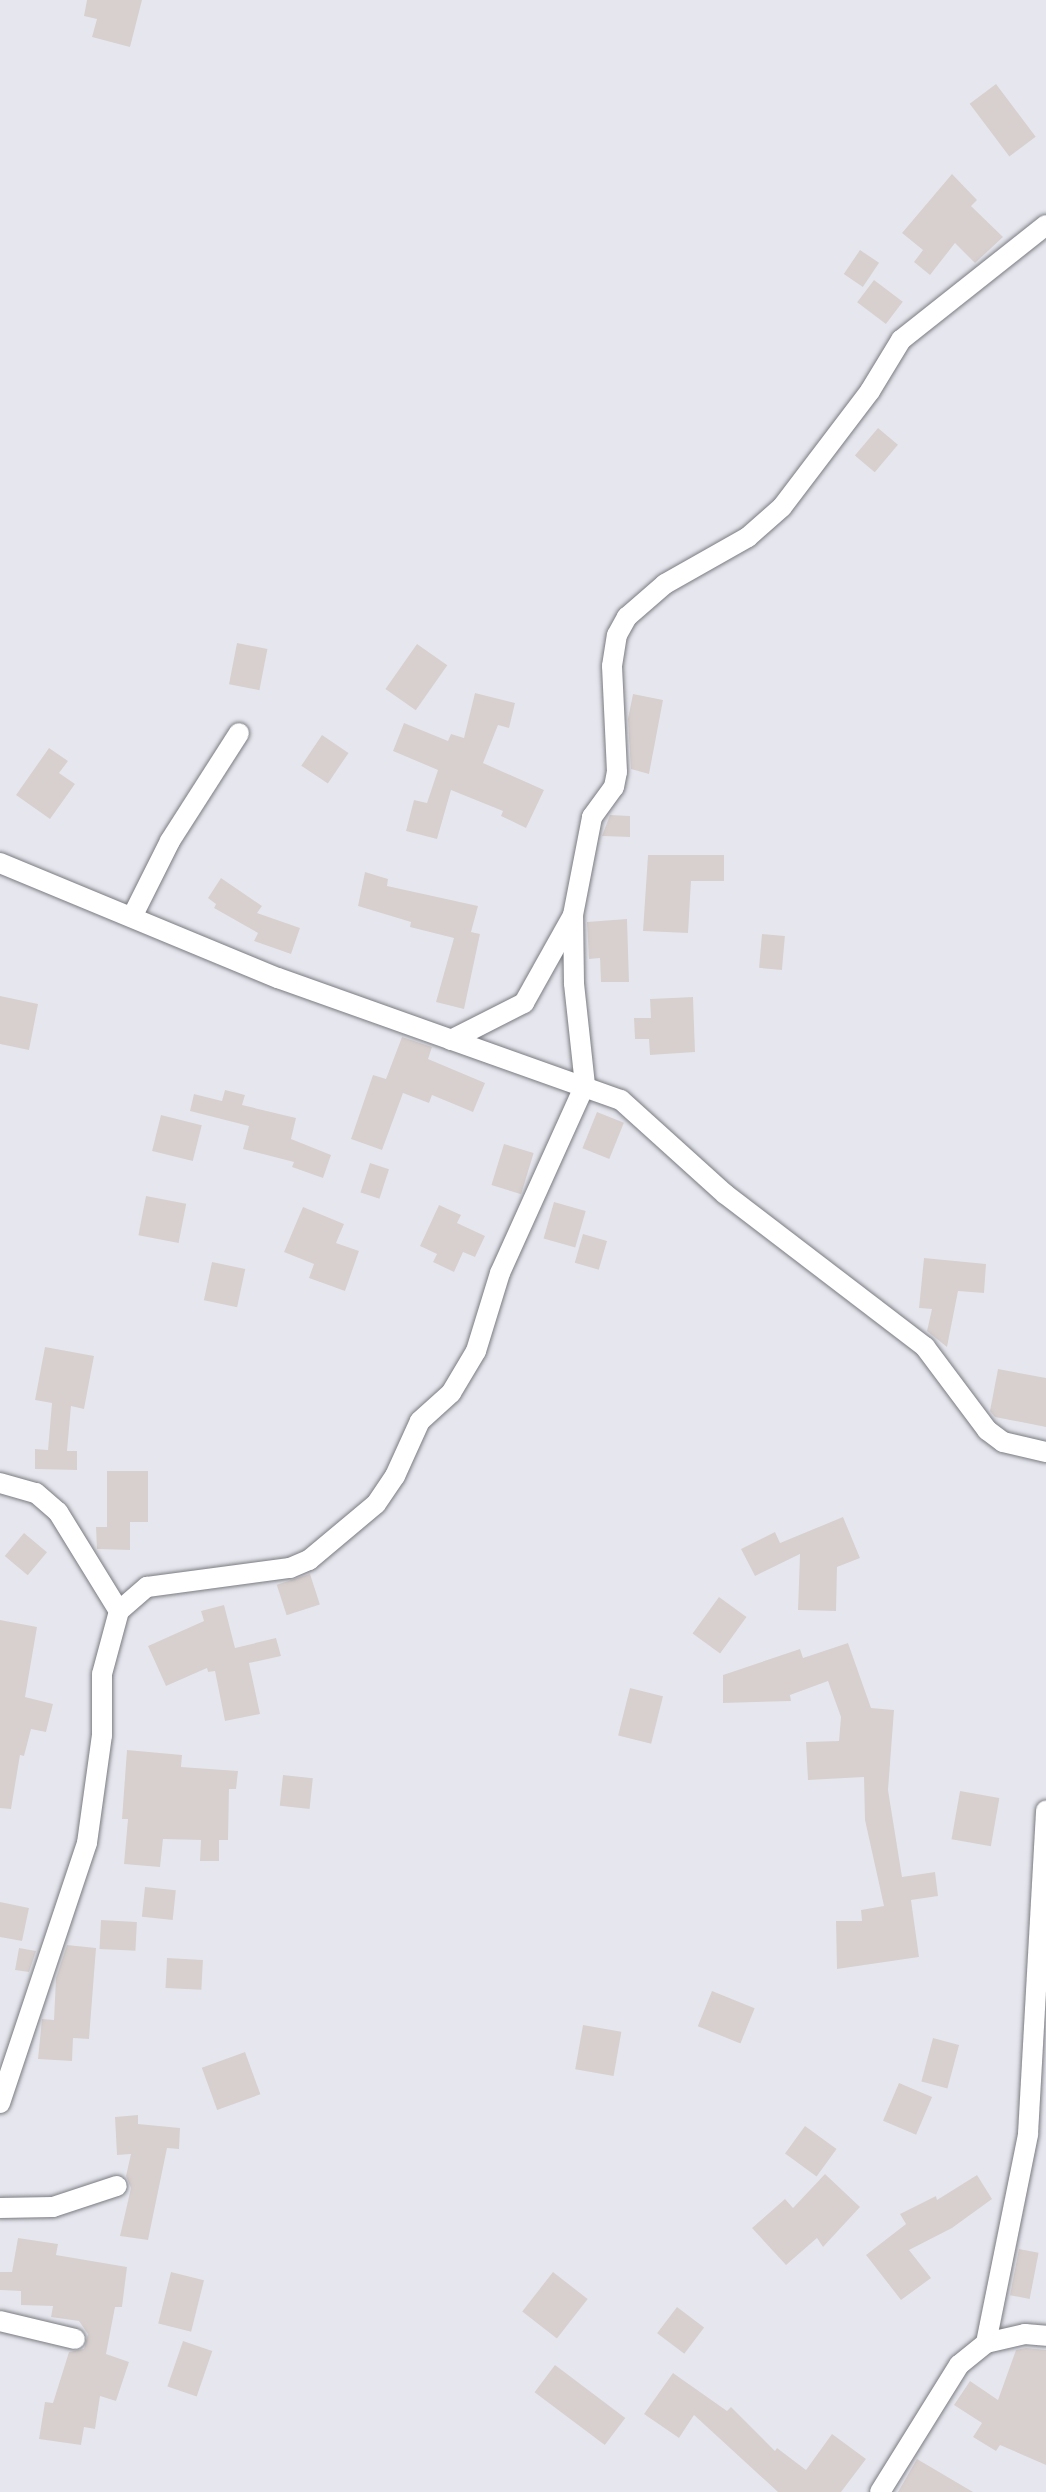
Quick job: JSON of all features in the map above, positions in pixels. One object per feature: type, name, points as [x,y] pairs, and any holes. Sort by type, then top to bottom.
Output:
[{"type":"street","points":[[0,2103],[87,1842],[102,1735],[102,1674],[120,1611],[147,1586],[290,1568],[310,1560],[376,1504],[395,1476],[420,1422],[451,1393],[476,1351],[500,1273],[585,1085],[574,983],[573,915],[592,817],[614,788],[617,772],[612,666],[617,635],[628,617],[665,584],[748,537],[782,507],[870,391],[901,340],[1046,225]]},
{"type":"street","points":[[132,917],[170,842],[239,733]]},
{"type":"street","points":[[0,863],[278,978],[621,1100],[725,1194],[925,1347],[987,1430],[1003,1442],[1046,1452]]},
{"type":"street","points":[[451,1040],[524,1002],[573,915]]},
{"type":"street","points":[[0,1483],[36,1493],[58,1512],[120,1611]]},
{"type":"street","points":[[986,2343],[1028,2134],[1046,1810]]},
{"type":"street","points":[[0,2208],[54,2207],[117,2186]]},
{"type":"street","points":[[0,2322],[75,2340]]},
{"type":"street","points":[[880,2492],[959,2365],[986,2343],[1025,2334],[1046,2336]]},
{"type":"building","points":[[87,0],[142,0],[130,47],[92,37],[97,19],[84,16]]},
{"type":"building","points":[[996,84],[1036,137],[1009,157],[970,104]]},
{"type":"building","points":[[952,174],[977,200],[971,206],[1003,237],[975,263],[955,243],[930,275],[914,262],[923,250],[902,233]]},
{"type":"building","points":[[860,250],[879,263],[863,287],[844,274]]},
{"type":"building","points":[[874,280],[903,302],[886,324],[857,302]]},
{"type":"building","points":[[878,428],[898,445],[875,472],[855,456]]},
{"type":"building","points":[[237,643],[267,649],[259,690],[229,684]]},
{"type":"building","points":[[417,644],[447,665],[416,710],[385,689]]},
{"type":"building","points":[[475,693],[515,703],[509,728],[498,725],[483,763],[544,790],[526,828],[501,816],[503,811],[451,790],[437,839],[406,831],[414,800],[427,803],[438,770],[393,751],[404,723],[448,741],[451,734],[464,738]]},
{"type":"building","points":[[633,694],[663,700],[649,774],[631,769],[628,719]]},
{"type":"building","points":[[322,735],[349,753],[328,784],[301,766]]},
{"type":"building","points":[[49,748],[68,761],[59,773],[75,784],[50,819],[16,795]]},
{"type":"building","points":[[610,815],[630,816],[630,837],[602,836]]},
{"type":"building","points":[[648,855],[724,855],[724,881],[691,881],[688,933],[643,931]]},
{"type":"building","points":[[365,872],[388,879],[387,886],[478,906],[471,932],[480,934],[464,1009],[436,1002],[454,938],[410,927],[411,922],[358,906]]},
{"type":"building","points":[[221,878],[262,906],[257,913],[300,928],[291,954],[254,941],[258,933],[214,908],[216,904],[208,898]]},
{"type":"building","points":[[627,919],[629,982],[601,982],[600,958],[589,959],[587,922]]},
{"type":"building","points":[[762,934],[785,936],[782,970],[759,968]]},
{"type":"building","points":[[0,996],[38,1004],[29,1050],[0,1044]]},
{"type":"building","points":[[693,997],[695,1052],[650,1055],[649,1039],[635,1039],[634,1018],[651,1018],[650,999]]},
{"type":"building","points":[[402,1037],[432,1047],[428,1059],[485,1083],[473,1112],[432,1095],[429,1103],[403,1093],[382,1150],[351,1139],[373,1075],[386,1079]]},
{"type":"building","points":[[225,1090],[245,1095],[242,1105],[296,1118],[291,1139],[331,1155],[323,1178],[292,1167],[294,1162],[243,1149],[249,1126],[190,1111],[194,1094],[222,1101]]},
{"type":"building","points":[[597,1112],[624,1123],[609,1159],[582,1148]]},
{"type":"building","points":[[161,1115],[202,1125],[193,1161],[152,1151]]},
{"type":"building","points":[[504,1144],[534,1153],[521,1194],[491,1185]]},
{"type":"building","points":[[370,1163],[389,1169],[379,1199],[360,1192]]},
{"type":"building","points":[[146,1196],[186,1204],[179,1243],[138,1235]]},
{"type":"building","points":[[554,1202],[586,1211],[575,1248],[544,1239]]},
{"type":"building","points":[[439,1205],[461,1215],[457,1223],[485,1236],[475,1257],[463,1252],[454,1272],[433,1262],[437,1254],[420,1246]]},
{"type":"building","points":[[303,1207],[344,1224],[336,1243],[359,1251],[345,1291],[309,1278],[314,1264],[284,1252]]},
{"type":"building","points":[[583,1234],[607,1241],[599,1270],[575,1263]]},
{"type":"building","points":[[924,1258],[986,1264],[984,1293],[958,1291],[947,1347],[927,1331],[932,1309],[919,1308]]},
{"type":"building","points":[[212,1262],[245,1269],[237,1307],[204,1300]]},
{"type":"building","points":[[45,1347],[94,1356],[84,1409],[71,1406],[67,1451],[77,1451],[77,1470],[35,1469],[35,1449],[48,1450],[52,1403],[35,1400]]},
{"type":"building","points":[[998,1369],[1046,1378],[1046,1427],[995,1417],[990,1411]]},
{"type":"building","points":[[107,1471],[148,1471],[148,1522],[130,1522],[130,1550],[97,1549],[96,1527],[107,1527]]},
{"type":"building","points":[[843,1517],[860,1558],[837,1567],[836,1611],[798,1610],[800,1554],[755,1576],[741,1549],[775,1532],[780,1543]]},
{"type":"building","points":[[24,1533],[47,1552],[28,1575],[5,1556]]},
{"type":"building","points":[[310,1574],[320,1604],[287,1615],[277,1585]]},
{"type":"building","points":[[719,1597],[747,1617],[720,1653],[693,1633]]},
{"type":"building","points":[[224,1605],[235,1648],[276,1638],[281,1656],[249,1663],[260,1714],[225,1721],[215,1671],[208,1672],[207,1668],[166,1686],[148,1646],[204,1621],[201,1611]]},
{"type":"building","points":[[0,1620],[37,1627],[25,1697],[53,1704],[46,1732],[31,1729],[24,1756],[20,1755],[11,1809],[0,1808]]},
{"type":"building","points":[[848,1643],[871,1708],[894,1710],[888,1790],[902,1877],[935,1872],[938,1896],[911,1900],[919,1957],[837,1969],[836,1921],[862,1921],[861,1910],[884,1906],[865,1820],[864,1777],[808,1780],[806,1742],[839,1741],[841,1717],[828,1681],[790,1695],[791,1701],[723,1703],[723,1675],[800,1649],[803,1658]]},
{"type":"building","points":[[630,1688],[663,1696],[651,1744],[618,1736]]},
{"type":"building","points":[[127,1750],[182,1755],[181,1767],[238,1771],[236,1789],[229,1789],[228,1840],[219,1840],[219,1861],[200,1861],[201,1840],[163,1839],[160,1867],[124,1864],[128,1819],[122,1819]]},
{"type":"building","points":[[283,1775],[313,1778],[310,1809],[280,1806]]},
{"type":"building","points":[[960,1791],[999,1798],[991,1846],[951,1839]]},
{"type":"building","points":[[145,1887],[176,1890],[173,1920],[142,1917]]},
{"type":"building","points":[[0,1902],[29,1908],[22,1941],[0,1937]]},
{"type":"building","points":[[101,1920],[137,1922],[135,1951],[99,1949]]},
{"type":"building","points":[[67,1945],[96,1948],[89,2039],[73,2038],[72,2061],[38,2059],[42,2019],[54,2020],[56,1978]]},
{"type":"building","points":[[19,1948],[36,1951],[29,1972],[15,1970]]},
{"type":"building","points":[[167,1958],[203,1960],[201,1990],[165,1988]]},
{"type":"building","points":[[712,1991],[755,2008],[740,2043],[698,2026]]},
{"type":"building","points":[[583,2025],[621,2032],[614,2076],[575,2069]]},
{"type":"building","points":[[933,2038],[959,2045],[947,2088],[921,2081]]},
{"type":"building","points":[[245,2052],[260,2094],[217,2110],[202,2068]]},
{"type":"building","points":[[899,2083],[932,2097],[916,2135],[883,2121]]},
{"type":"building","points":[[138,2115],[138,2124],[180,2128],[179,2149],[167,2148],[148,2240],[120,2236],[131,2188],[126,2176],[131,2154],[117,2155],[115,2117]]},
{"type":"building","points":[[805,2126],[837,2149],[817,2176],[785,2154]]},
{"type":"building","points":[[825,2174],[860,2207],[823,2247],[817,2238],[786,2265],[752,2228],[785,2199],[793,2208]]},
{"type":"building","points":[[977,2175],[992,2199],[952,2228],[909,2250],[931,2278],[901,2300],[866,2255],[906,2224],[900,2214],[936,2196],[937,2200]]},
{"type":"building","points":[[18,2238],[58,2244],[56,2255],[127,2267],[122,2307],[115,2307],[106,2354],[129,2362],[116,2401],[100,2396],[95,2429],[84,2427],[81,2445],[39,2439],[45,2402],[53,2403],[69,2352],[84,2349],[88,2334],[79,2321],[51,2317],[53,2306],[21,2305],[21,2291],[0,2290],[0,2272],[12,2272]]},
{"type":"building","points":[[1019,2249],[1039,2253],[1030,2299],[1010,2295]]},
{"type":"building","points":[[171,2272],[204,2280],[191,2332],[158,2323]]},
{"type":"building","points":[[553,2272],[588,2299],[557,2338],[522,2311]]},
{"type":"building","points":[[677,2307],[704,2327],[684,2354],[657,2333]]},
{"type":"building","points":[[183,2341],[212,2351],[197,2396],[167,2386]]},
{"type":"building","points":[[1016,2350],[1046,2350],[1046,2465],[1000,2445],[996,2451],[973,2437],[982,2423],[954,2405],[970,2381],[998,2400]]},
{"type":"building","points":[[555,2365],[625,2418],[605,2445],[535,2392]]},
{"type":"building","points":[[673,2373],[727,2411],[731,2407],[775,2451],[777,2448],[806,2470],[832,2434],[866,2459],[841,2492],[778,2492],[694,2415],[679,2438],[644,2414]]},
{"type":"building","points":[[917,2459],[973,2492],[898,2492]]}]
